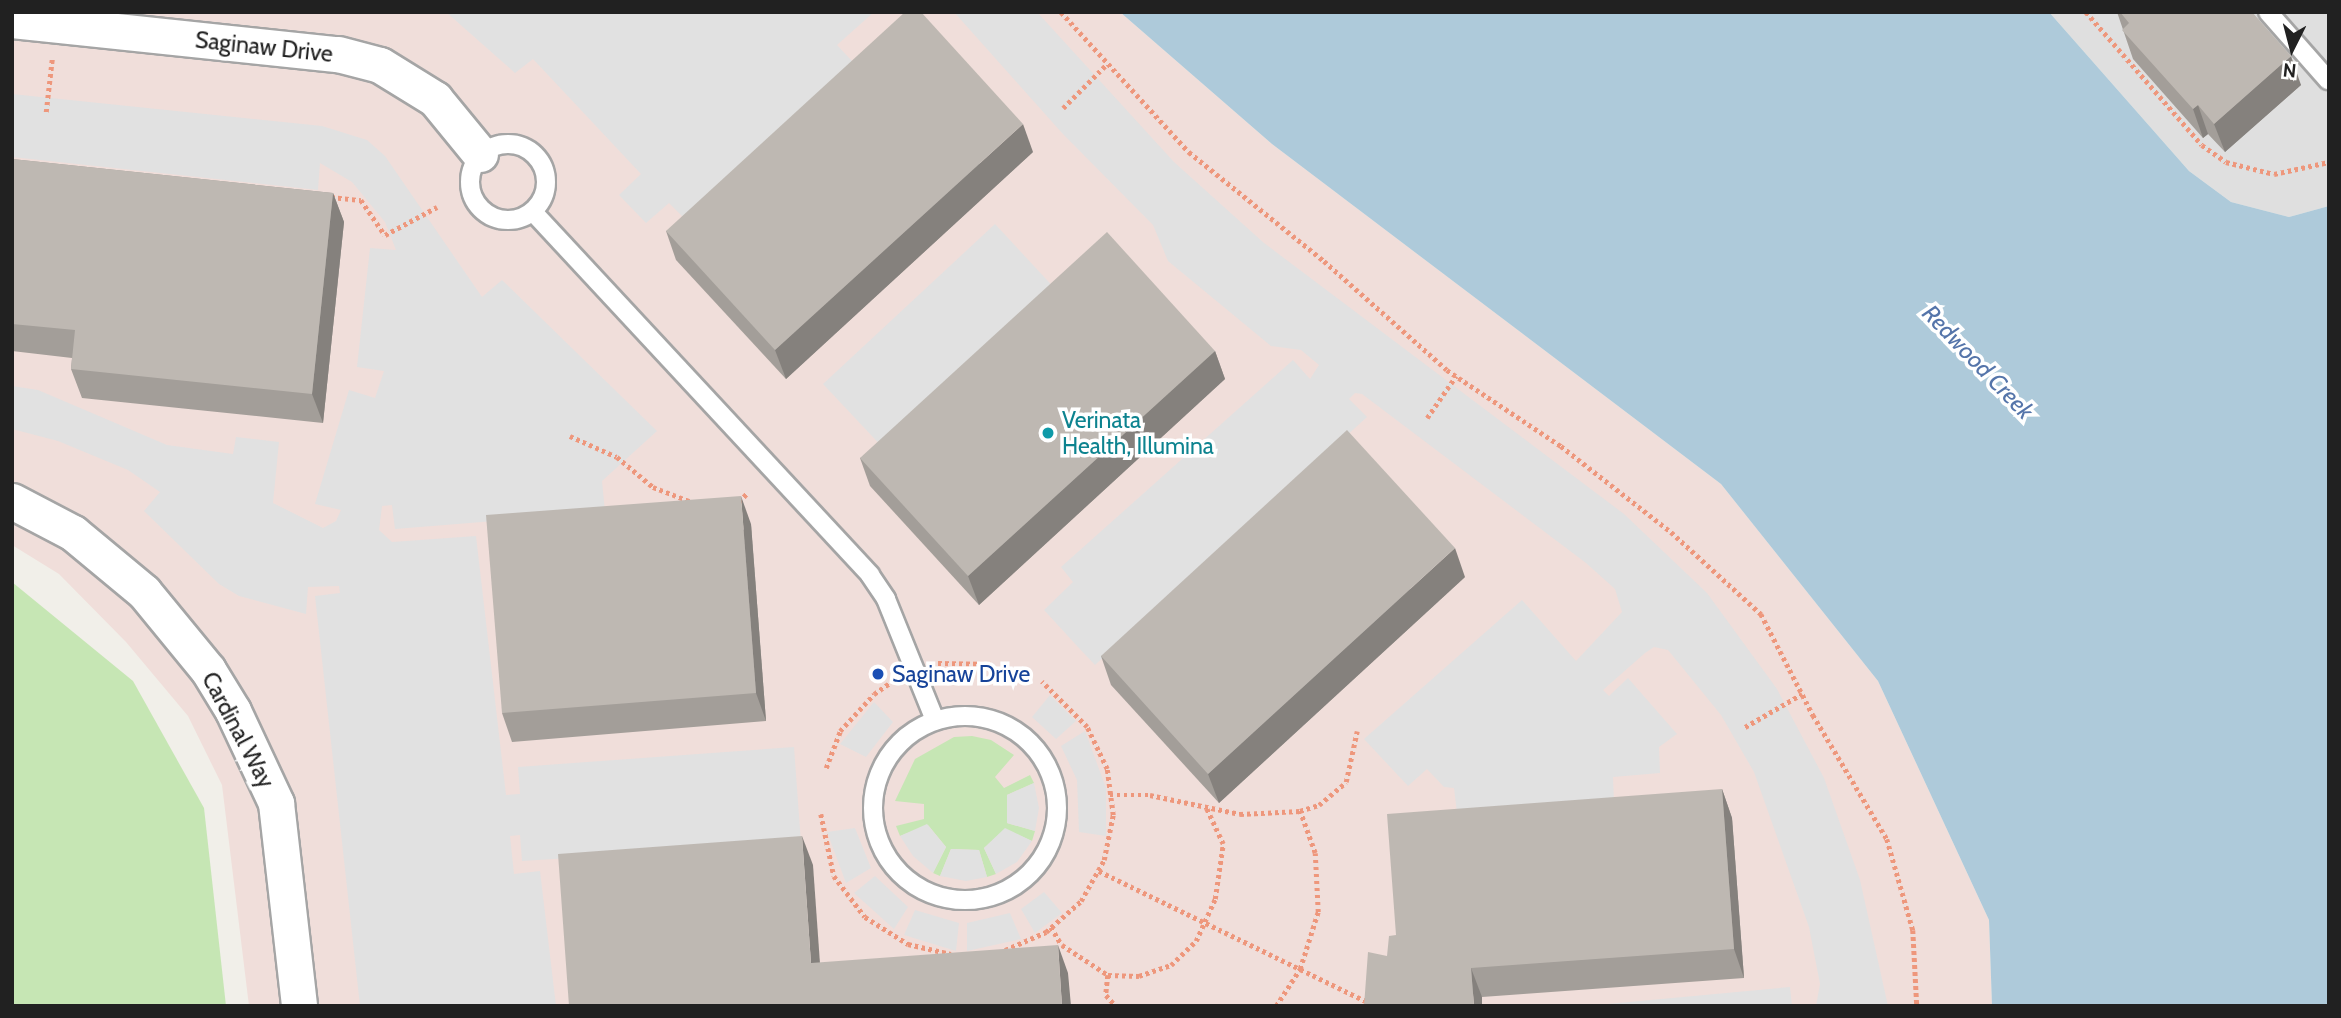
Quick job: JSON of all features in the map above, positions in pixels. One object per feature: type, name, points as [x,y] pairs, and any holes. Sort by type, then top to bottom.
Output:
[{"type":"street","name":"Saginaw Drive","points":[[12,20],[338,54],[380,65],[435,99],[480,154]]},
{"type":"street","name":"Cardinal Way","points":[[12,501],[72,533],[144,593],[208,670],[233,711],[276,803],[299,1006]]},
{"type":"lane","points":[[2269,12],[2328,80]]},
{"type":"lane","points":[[511,143],[536,156],[547,177],[547,190],[534,213],[518,220],[482,211],[471,195],[470,180],[480,154],[511,143]]},
{"type":"lane","points":[[534,213],[870,575],[886,599],[935,720]]},
{"type":"lane","points":[[971,715],[1010,727],[1028,740],[1053,778],[1057,822],[1051,844],[1024,880],[1004,892],[960,900],[937,896],[899,873],[876,835],[873,801],[881,766],[913,730],[935,720],[971,715]]},
{"type":"path","points":[[1061,12],[1189,152],[1456,376],[1561,446],[1691,550],[1761,614],[1802,694],[1887,839],[1913,930],[1917,1006]]},
{"type":"path","points":[[2086,12],[2202,145],[2226,162],[2274,174],[2329,162]]},
{"type":"path","points":[[2091,18],[2096,12]]},
{"type":"path","points":[[46,113],[52,54]]},
{"type":"path","points":[[1063,108],[1107,64]]},
{"type":"path","points":[[321,196],[361,200],[385,235],[436,207]]},
{"type":"path","points":[[1427,418],[1456,376]]},
{"type":"path","points":[[570,436],[617,457],[653,487],[700,503]]},
{"type":"path","points":[[729,503],[739,502],[748,492]]},
{"type":"path","points":[[933,663],[994,664]]},
{"type":"path","points":[[826,768],[840,731],[874,694],[893,681]]},
{"type":"path","points":[[992,952],[1051,927],[1081,901],[1100,872],[1113,815],[1107,769],[1087,727],[1042,682]]},
{"type":"path","points":[[1745,726],[1802,694]]},
{"type":"path","points":[[1110,795],[1150,795],[1206,808],[1273,815],[1300,811],[1319,805],[1346,782],[1353,769],[1357,730]]},
{"type":"path","points":[[1051,927],[1062,945],[1108,975],[1139,976],[1171,965],[1196,942],[1207,923],[1223,844],[1206,808]]},
{"type":"path","points":[[1276,1006],[1300,969],[1313,933],[1320,890],[1315,853],[1300,811]]},
{"type":"path","points":[[821,814],[835,876],[865,916],[908,944],[957,955]]},
{"type":"path","points":[[1100,872],[1376,1006]]},
{"type":"path","points":[[1108,975],[1106,995],[1116,1006]]},
{"type":"shaded area","points":[[12,12],[1120,12],[1272,144],[1721,484],[1878,681],[1989,920],[1992,1006],[249,1006],[222,785],[188,716],[126,642],[59,574],[12,545]]},
{"type":"shaded area","points":[[446,12],[874,12],[837,45],[867,77],[686,220],[669,203],[646,223],[619,195],[641,174],[533,59],[515,73]]},
{"type":"shaded area","points":[[954,12],[1037,12],[1174,162],[1264,243],[1624,514],[1707,593],[1777,689],[1824,778],[1860,880],[1888,1006],[1816,1006],[1820,984],[1809,927],[1754,772],[1721,715],[1668,650],[1654,647],[1603,690],[1609,696],[1628,678],[1677,734],[1659,747],[1660,773],[1613,777],[1614,802],[1457,813],[1454,788],[1444,787],[1427,769],[1408,786],[1364,739],[1522,600],[1576,661],[1622,612],[1615,589],[1586,563],[1362,394],[1355,393],[1349,399],[1367,417],[1095,665],[1078,647],[1044,610],[1073,582],[1061,567],[1293,360],[1310,379],[1319,365],[1301,350],[1271,346],[1168,261],[1153,225],[1062,133]]},
{"type":"shaded area","points":[[2049,12],[2329,12],[2329,206],[2289,217],[2231,202],[2189,171]]},
{"type":"shaded area","points":[[12,94],[322,126],[367,140],[385,156],[482,297],[502,280],[657,431],[602,481],[605,512],[395,529],[392,505],[382,506],[379,530],[392,542],[476,536],[506,795],[520,794],[518,767],[794,747],[801,843],[522,861],[520,835],[510,836],[514,874],[540,871],[556,1006],[360,1006],[315,596],[340,593],[339,586],[308,587],[306,614],[239,596],[219,584],[144,511],[160,492],[128,470],[58,441],[12,429],[12,386],[38,390],[167,445],[233,454],[236,437],[279,442],[273,503],[323,528],[336,521],[341,510],[315,504],[349,390],[375,398],[384,371],[357,367],[370,248],[396,250],[385,222],[352,182],[320,163],[318,190],[12,157]]},
{"type":"shaded area","points":[[995,224],[1059,293],[887,452],[823,384]]},
{"type":"shaded area","points":[[1050,695],[1076,721],[1056,739],[1032,717]]},
{"type":"shaded area","points":[[874,702],[893,722],[866,757],[840,744]]},
{"type":"shaded area","points":[[1085,731],[1106,788],[1106,836],[1079,832],[1077,780],[1061,746]]},
{"type":"shaded area","points":[[1034,783],[1039,808],[1035,831],[1007,823],[1007,795]]},
{"type":"shaded area","points":[[927,824],[946,847],[933,873],[913,856],[900,836]]},
{"type":"shaded area","points":[[855,828],[871,868],[846,883],[827,832]]},
{"type":"shaded area","points":[[1005,828],[1032,841],[1017,862],[996,874],[984,848]]},
{"type":"shaded area","points":[[951,849],[979,850],[987,877],[966,881],[940,876]]},
{"type":"shaded area","points":[[875,876],[908,907],[894,929],[854,893]]},
{"type":"shaded area","points":[[1044,892],[1062,913],[1035,933],[1021,909]]},
{"type":"shaded area","points":[[915,910],[959,923],[956,951],[904,935]]},
{"type":"shaded area","points":[[1010,913],[1021,939],[967,951],[967,923]]},
{"type":"shaded area","points":[[1790,987],[1792,1006],[1586,1006]]},
{"type":"green space","points":[[12,582],[133,681],[204,808],[226,1006],[12,1006]]},
{"type":"green space","points":[[972,736],[991,740],[1014,755],[995,777],[1004,788],[1030,775],[1034,783],[1007,795],[1007,823],[1035,831],[1032,841],[1005,829],[984,848],[996,874],[987,877],[979,850],[951,849],[940,876],[933,873],[946,847],[928,825],[900,836],[896,826],[924,819],[924,804],[895,801],[915,759],[954,737]]},
{"type":"water","name":"Redwood Creek","points":[[1120,12],[2049,12],[2189,171],[2231,202],[2289,217],[2329,206],[2329,1006],[1992,1006],[1989,920],[1878,681],[1721,484],[1272,144]]},
{"type":"building","points":[[905,12],[921,12],[1023,124],[775,350],[666,231]]},
{"type":"building","points":[[2120,12],[2252,12],[2291,56],[2214,124],[2198,105],[2193,109],[2122,30],[2129,23]]},
{"type":"building","points":[[12,159],[333,193],[312,394],[71,369],[75,330],[12,324]]},
{"type":"building","name":"Verinata Health, Illumina","points":[[1107,232],[1215,351],[968,576],[860,458]]},
{"type":"building","points":[[1347,430],[1455,548],[1208,774],[1101,656]]},
{"type":"building","points":[[741,496],[756,693],[502,713],[486,515]]},
{"type":"building","points":[[1722,789],[1734,949],[1471,968],[1474,1006],[1364,1006],[1368,952],[1387,956],[1389,936],[1396,935],[1387,814]]},
{"type":"building","points":[[802,836],[811,963],[1058,945],[1062,1006],[569,1006],[558,854]]},
{"type":"place","name":"Verinata Health, Illumina","points":[[1048,433]]},
{"type":"place","name":"Saginaw Drive","points":[[878,674]]}]
